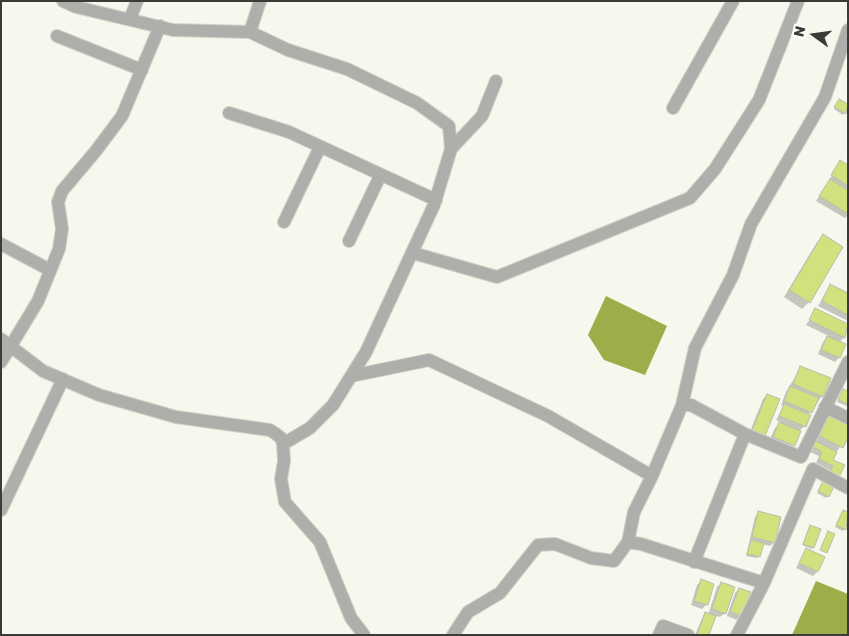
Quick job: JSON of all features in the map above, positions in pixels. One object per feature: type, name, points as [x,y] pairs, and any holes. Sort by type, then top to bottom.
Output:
[{"type":"street","points":[[62,1],[76,7],[95,6],[173,30],[250,32],[288,50],[347,68],[417,103],[449,126],[451,149],[436,200],[366,352],[333,405],[310,428],[283,444]]},
{"type":"street","points":[[130,18],[138,1]]},
{"type":"street","points":[[250,32],[260,1]]},
{"type":"street","points":[[673,108],[733,1]]},
{"type":"street","points":[[413,253],[497,277],[690,198],[715,169],[760,100],[798,1]]},
{"type":"street","points":[[1,362],[6,342],[38,301],[59,249],[62,229],[58,202],[62,191],[122,116],[160,26]]},
{"type":"street","points":[[452,635],[468,612],[500,592],[538,545],[555,544],[591,558],[614,561],[628,542],[634,512],[652,476],[682,405],[695,348],[734,275],[751,224],[825,97],[848,30]]},
{"type":"street","points":[[57,36],[142,70]]},
{"type":"street","points":[[451,149],[482,116],[496,81]]},
{"type":"street","points":[[229,113],[289,132],[380,176],[436,200]]},
{"type":"street","points":[[284,222],[320,147]]},
{"type":"street","points":[[349,241],[380,176]]},
{"type":"street","points":[[1,244],[50,270]]},
{"type":"street","points":[[6,342],[43,371],[99,395],[138,408],[176,417],[270,430],[281,438],[284,461],[281,478],[285,502],[320,542],[351,618],[364,635]]},
{"type":"street","points":[[351,376],[430,360],[548,416],[652,476]]},
{"type":"street","points":[[682,405],[691,405],[745,434],[801,457],[848,362]]},
{"type":"street","points":[[1,510],[63,379]]},
{"type":"street","points":[[825,407],[848,418]]},
{"type":"street","points":[[694,562],[745,434]]},
{"type":"street","points":[[737,635],[764,583],[813,469],[848,488]]},
{"type":"street","points":[[628,542],[641,544],[764,583]]},
{"type":"street","points":[[659,635],[663,626],[688,635]]},
{"type":"shaded area","points":[[606,296],[667,326],[645,375],[604,360],[588,335]]},
{"type":"shaded area","points":[[816,581],[848,594],[848,635],[792,635]]},
{"type":"building","points":[[839,99],[848,104],[846,114],[834,107]]},
{"type":"building","points":[[840,160],[848,165],[848,186],[831,175]]},
{"type":"building","points":[[830,179],[848,190],[848,214],[819,196]]},
{"type":"building","points":[[823,234],[843,247],[810,303],[789,290]]},
{"type":"building","points":[[830,284],[848,293],[848,315],[822,301]]},
{"type":"building","points":[[815,308],[848,324],[845,338],[809,320]]},
{"type":"building","points":[[827,336],[846,344],[840,358],[821,350]]},
{"type":"building","points":[[800,366],[831,378],[823,397],[793,384]]},
{"type":"building","points":[[790,386],[819,398],[812,413],[784,401]]},
{"type":"building","points":[[843,389],[848,391],[848,404],[838,400]]},
{"type":"building","points":[[767,394],[780,399],[765,436],[752,430]]},
{"type":"building","points":[[784,404],[811,415],[806,427],[779,416]]},
{"type":"building","points":[[829,415],[848,424],[848,438],[843,448],[819,436]]},
{"type":"building","points":[[779,422],[801,431],[795,446],[773,437]]},
{"type":"building","points":[[814,440],[837,452],[833,460],[845,465],[839,477],[830,472],[833,466],[819,459],[822,452],[812,446]]},
{"type":"building","points":[[824,479],[835,484],[829,497],[818,491]]},
{"type":"building","points":[[843,510],[848,512],[846,530],[836,525]]},
{"type":"building","points":[[758,511],[781,517],[775,543],[752,537]]},
{"type":"building","points":[[810,525],[821,529],[814,548],[803,544]]},
{"type":"building","points":[[828,531],[835,534],[827,553],[820,550]]},
{"type":"building","points":[[751,540],[764,543],[760,557],[747,554]]},
{"type":"building","points":[[806,548],[825,557],[818,572],[799,563]]},
{"type":"building","points":[[701,579],[714,584],[708,605],[694,601]]},
{"type":"building","points":[[721,582],[735,587],[726,614],[712,609]]},
{"type":"building","points":[[739,588],[751,592],[742,616],[730,612]]},
{"type":"building","points":[[705,612],[716,616],[709,635],[697,635]]}]
